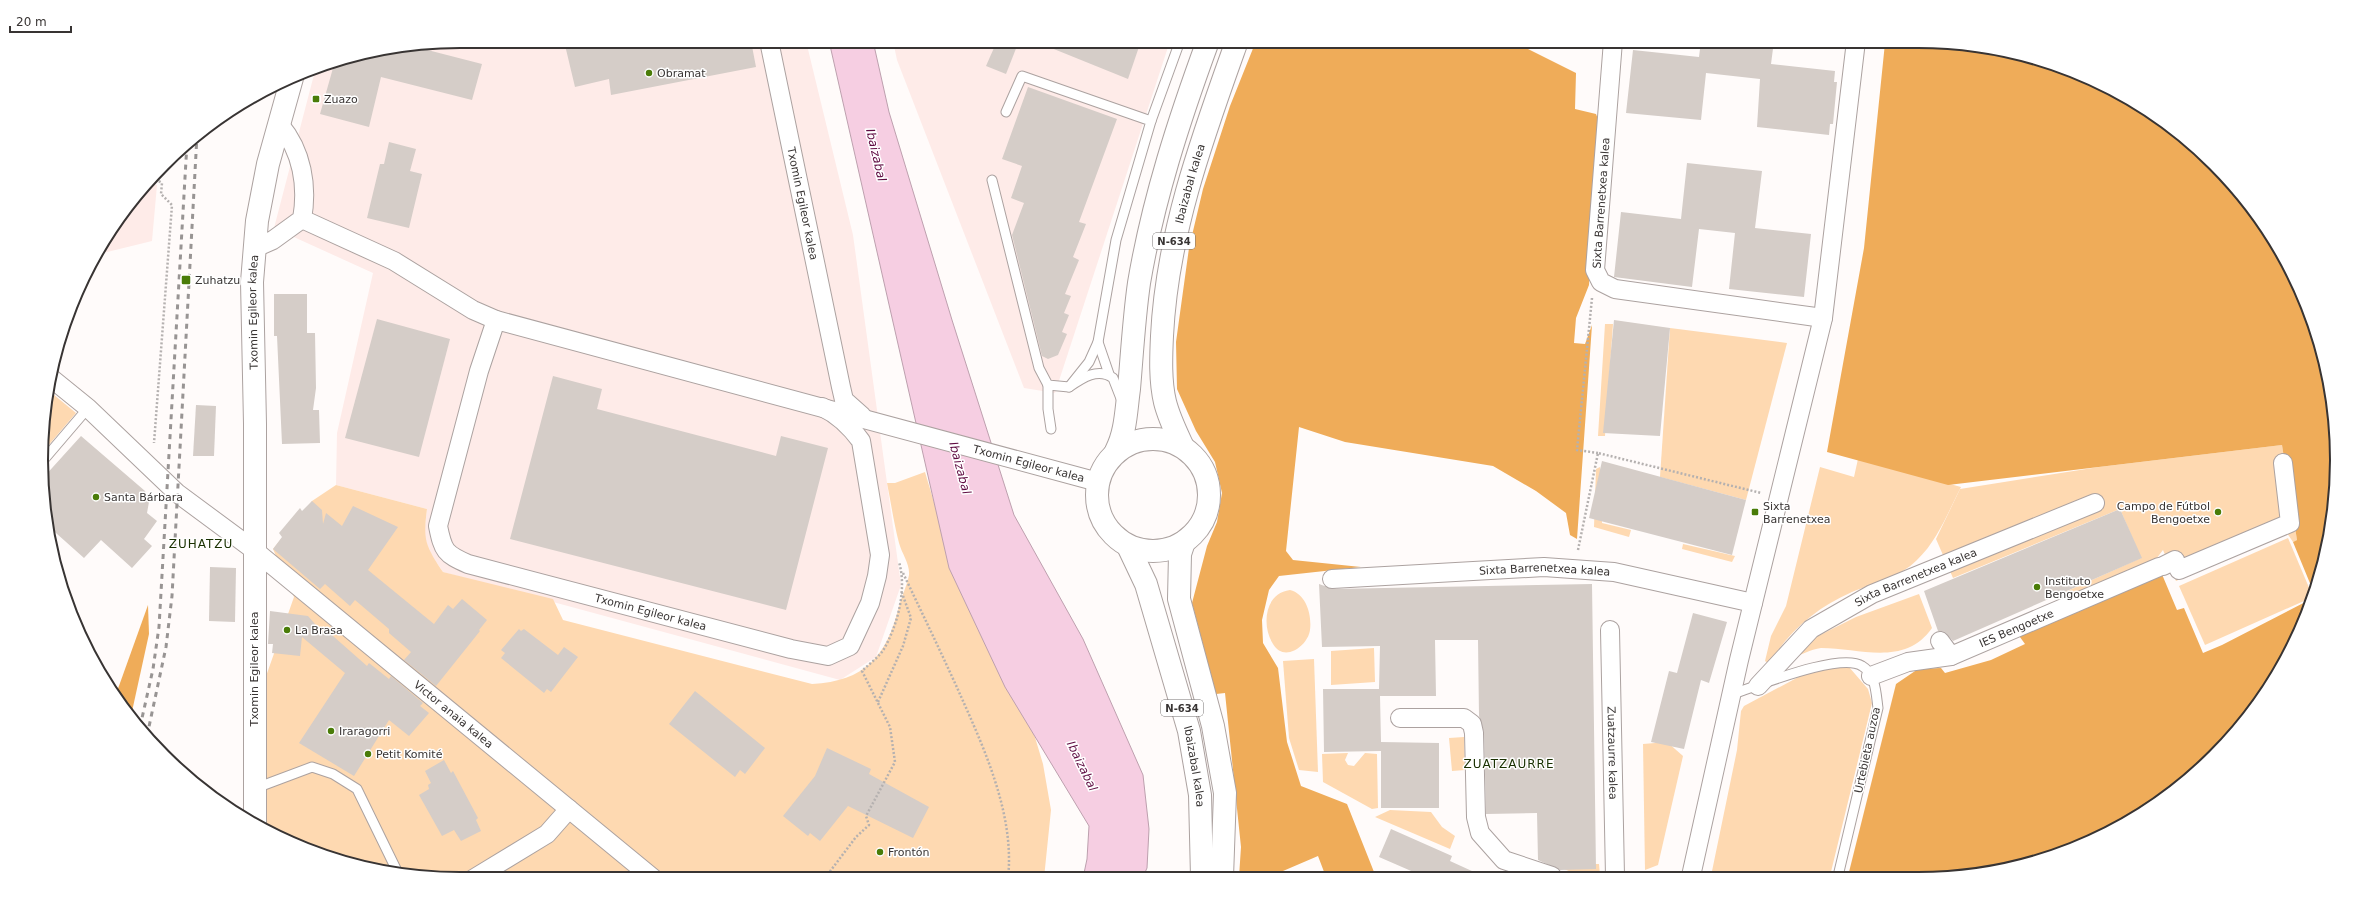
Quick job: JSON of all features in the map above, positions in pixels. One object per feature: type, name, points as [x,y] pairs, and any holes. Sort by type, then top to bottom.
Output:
[{"type":"main road","name":"N-634","points":[[1119,445],[1149,438],[1167,440],[1183,447],[1197,459],[1206,474],[1209,492],[1207,512],[1198,529],[1184,542],[1159,551],[1146,552],[1128,546],[1112,534],[1101,518],[1096,499],[1098,482],[1104,465],[1119,445],[1126,411],[1139,286],[1146,240],[1165,166],[1206,48]]},
{"type":"main road","name":"Ibaizabal kalea","points":[[1183,447],[1173,427],[1165,401],[1161,365],[1163,312],[1173,246],[1182,209],[1205,132],[1235,48]]},
{"type":"main road","name":"Txomin Egileor kalea","points":[[255,817],[255,424],[252,282],[257,221],[268,164],[290,84]]},
{"type":"main road","name":"N-634","points":[[1184,542],[1180,554],[1179,599],[1213,726],[1225,793],[1222,872]]},
{"type":"main road","name":"Ibaizabal kalea","points":[[1128,546],[1146,584],[1189,731],[1200,795],[1202,872]]},
{"type":"street","name":"Txomin Egileor kalea","points":[[770,48],[844,400],[865,418]]},
{"type":"street","name":"Sixta Barrenetxea kalea","points":[[1612,48],[1595,270],[1601,282],[1616,289],[1823,318]]},
{"type":"street","points":[[1692,872],[1753,603],[1823,318],[1855,48]]},
{"type":"street","points":[[255,248],[273,240],[302,219],[304,183],[291,138],[280,125]]},
{"type":"street","name":"Txomin Egileor kalea","points":[[302,219],[394,261],[473,310],[496,320],[829,410],[865,418],[1098,482]]},
{"type":"street","name":"Txomin Egileor kalea","points":[[496,320],[479,371],[438,526],[441,542],[449,556],[468,564],[791,649],[828,656],[850,646],[870,603],[877,576],[880,555],[861,441],[851,428],[829,410]]},
{"type":"street","points":[[829,410],[835,390],[837,366]]},
{"type":"street","points":[[56,382],[88,408],[177,493],[254,550]]},
{"type":"street","points":[[861,441],[858,430],[859,423],[865,418]]},
{"type":"street","name":"IES Bengoetxe","points":[[1871,676],[1908,662],[1951,656],[2175,560],[2179,570],[2290,522],[2283,463]]},
{"type":"street","name":"Sixta Barrenetxea kalea","points":[[1758,686],[1811,629],[1872,594],[2095,503]]},
{"type":"street","name":"Victor anaia kalea","points":[[254,550],[647,872]]},
{"type":"street","name":"Sixta Barrenetxea kalea","points":[[1332,579],[1544,567],[1614,572],[1753,603]]},
{"type":"street","name":"Zuatzaurre kalea","points":[[1610,630],[1616,872]]},
{"type":"street","points":[[1940,641],[1951,656]]},
{"type":"street","points":[[1400,718],[1464,718],[1472,724],[1474,733],[1476,817],[1480,833],[1504,860],[1540,872]]},
{"type":"street","points":[[485,872],[547,834],[569,809]]},
{"type":"street","points":[[1687,872],[1698,820],[1706,810]]},
{"type":"lane","points":[[1069,387],[1089,362],[1098,342],[1116,240],[1151,121],[1177,48]]},
{"type":"lane","points":[[1006,112],[1022,76],[1151,121]]},
{"type":"lane","points":[[992,180],[1039,368],[1048,385],[1048,410],[1051,428]]},
{"type":"lane","points":[[1098,342],[1109,374],[1113,378],[1126,411]]},
{"type":"lane","points":[[1048,385],[1069,387],[1082,378],[1095,373],[1109,374]]},
{"type":"lane","points":[[48,455],[88,408]]},
{"type":"lane","points":[[1732,694],[1816,666],[1847,662],[1863,666],[1871,676]]},
{"type":"lane","name":"Urtebieta auzoa","points":[[1839,872],[1878,708],[1874,681],[1871,676]]},
{"type":"lane","points":[[254,788],[312,767],[333,774],[357,789],[395,866]]},
{"type":"path","points":[[152,469],[172,205],[161,194],[162,183],[158,180]]},
{"type":"path","points":[[1595,270],[1577,450],[1598,453],[1779,498]]},
{"type":"path","points":[[1574,569],[1598,453]]},
{"type":"path","points":[[903,573],[931,631],[989,761],[1004,813],[1008,872]]},
{"type":"path","points":[[830,872],[856,837],[869,825],[866,816],[894,762],[890,727],[862,671],[883,650],[894,627],[902,593],[911,618],[903,646],[878,702]]},
{"type":"shaded area","points":[[808,48],[853,235],[901,585],[876,657],[840,680],[443,572],[429,551],[424,534],[427,509],[336,485],[337,433],[373,273],[274,228],[314,75],[328,70],[353,62],[380,56],[433,49]]},
{"type":"shaded area","points":[[894,48],[1168,48],[1055,393],[1024,388],[897,60]]},
{"type":"shaded area","points":[[1253,48],[1526,48],[1576,73],[1575,109],[1596,114],[1600,124],[1589,285],[1576,318],[1574,343],[1585,344],[1592,325],[1577,539],[1570,535],[1566,513],[1536,491],[1493,466],[1345,442],[1299,427],[1286,551],[1293,560],[1361,567],[1279,576],[1269,590],[1262,620],[1263,643],[1278,668],[1287,742],[1301,786],[1347,804],[1374,872],[1324,872],[1318,856],[1281,872],[1239,872],[1241,847],[1225,693],[1216,694],[1192,603],[1207,546],[1217,522],[1222,493],[1215,462],[1196,431],[1177,389],[1176,342],[1189,248],[1203,189],[1230,106]]},
{"type":"shaded area","points":[[1884,48],[1945,49],[1998,56],[2025,62],[2076,79],[2100,90],[2147,117],[2169,133],[2190,150],[2228,188],[2261,231],[2288,278],[2299,302],[2316,353],[2326,406],[2330,460],[2329,487],[2322,540],[2310,584],[2293,542],[2297,540],[2282,445],[1948,485],[1827,452],[1864,248]]},
{"type":"shaded area","points":[[154,184],[157,185],[152,241],[104,253],[133,209]]},
{"type":"shaded area","points":[[1605,324],[1613,324],[1605,436],[1598,436]]},
{"type":"shaded area","points":[[1670,328],[1787,343],[1746,500],[1660,477]]},
{"type":"shaded area","points":[[54,395],[76,413],[49,445]]},
{"type":"shaded area","points":[[2282,445],[2297,540],[2293,542],[2287,533],[2176,581],[2163,550],[2153,563],[2063,600],[2065,592],[2141,558],[2120,509],[1953,578],[1936,539],[1960,489],[2099,467]]},
{"type":"shaded area","points":[[1858,459],[1961,487],[1937,535],[1917,560],[1903,571],[1839,598],[1815,613],[1794,631],[1769,664],[1765,661],[1771,636],[1786,606],[1820,467],[1854,477]]},
{"type":"shaded area","points":[[1600,467],[1602,523],[1631,530],[1629,537],[1594,527],[1596,469]]},
{"type":"shaded area","points":[[925,472],[960,590],[990,654],[1034,734],[1043,764],[1051,810],[1045,872],[433,871],[380,864],[353,858],[302,841],[266,823],[265,679],[294,597],[273,549],[312,501],[336,485],[427,509],[425,528],[427,542],[432,555],[443,572],[553,599],[563,620],[812,684],[846,678],[859,672],[880,653],[894,625],[909,575],[906,559],[900,547],[897,536],[887,483],[895,483]]},
{"type":"shaded area","points":[[2288,538],[2309,588],[2305,601],[2205,645],[2179,586]]},
{"type":"shaded area","points":[[1683,544],[1735,556],[1732,562],[1682,549]]},
{"type":"shaded area","points":[[2161,572],[2177,610],[2184,608],[2203,653],[2222,645],[2304,602],[2288,642],[2275,666],[2261,689],[2228,732],[2190,770],[2147,803],[2124,817],[2076,841],[2025,858],[1998,864],[1945,871],[1849,872],[1896,684],[1918,669],[1941,668],[1945,673],[1991,660],[2025,644],[2017,633]]},
{"type":"shaded area","points":[[1290,590],[1296,592],[1304,600],[1307,606],[1310,618],[1310,630],[1305,642],[1295,650],[1283,652],[1278,650],[1269,636],[1267,619],[1270,603],[1282,592]]},
{"type":"shaded area","points":[[1919,594],[1932,628],[1921,640],[1909,648],[1881,653],[1821,648],[1809,651],[1789,660],[1814,638],[1856,617]]},
{"type":"shaded area","points":[[148,605],[149,634],[132,710],[118,690]]},
{"type":"shaded area","points":[[1374,648],[1375,682],[1331,685],[1331,651]]},
{"type":"shaded area","points":[[1314,659],[1318,772],[1299,770],[1289,738],[1283,661]]},
{"type":"shaded area","points":[[1831,666],[1849,667],[1868,689],[1872,703],[1831,872],[1712,872],[1737,750],[1741,711],[1744,706],[1806,673]]},
{"type":"shaded area","points":[[1464,737],[1465,770],[1452,771],[1449,738]]},
{"type":"shaded area","points":[[1667,742],[1683,756],[1658,865],[1645,870],[1643,744]]},
{"type":"shaded area","points":[[1348,753],[1345,760],[1348,765],[1354,766],[1365,753],[1377,754],[1378,808],[1372,809],[1323,782],[1322,754]]},
{"type":"shaded area","points":[[1390,810],[1431,812],[1442,827],[1455,836],[1450,849],[1375,817]]},
{"type":"shaded area","points":[[1553,864],[1599,864],[1600,872],[1571,872]]},
{"type":"water","name":"Ibaizabal","points":[[831,48],[875,48],[889,112],[952,320],[1014,515],[1083,639],[1143,775],[1149,829],[1147,868],[1145,872],[1084,872],[1087,859],[1089,826],[1005,687],[949,568]]},
{"type":"building","name":"Obramat","points":[[566,48],[752,48],[756,67],[611,95],[609,79],[575,87]]},
{"type":"building","points":[[994,48],[1016,48],[1006,74],[986,66]]},
{"type":"building","points":[[1051,48],[1139,48],[1128,79]]},
{"type":"building","points":[[1700,48],[1773,48],[1771,64],[1835,71],[1834,82],[1837,82],[1833,124],[1830,124],[1829,135],[1757,127],[1760,79],[1706,73],[1701,120],[1626,113],[1633,50],[1699,57]]},
{"type":"building","points":[[426,50],[482,64],[472,100],[381,77],[369,127],[320,114],[333,68],[353,62],[380,56]]},
{"type":"building","points":[[1028,87],[1117,119],[1079,222],[1086,224],[1073,257],[1079,260],[1065,294],[1071,296],[1064,313],[1069,315],[1062,332],[1067,334],[1058,355],[1048,359],[1042,356],[1012,235],[1024,203],[1011,198],[1022,166],[1002,159]]},
{"type":"building","points":[[389,142],[416,149],[410,171],[422,174],[409,228],[367,218],[380,164],[384,164]]},
{"type":"building","points":[[1687,163],[1762,171],[1755,228],[1811,234],[1804,297],[1729,289],[1735,233],[1699,229],[1692,287],[1614,277],[1621,212],[1681,219]]},
{"type":"building","points":[[274,294],[307,294],[307,333],[315,333],[316,388],[313,410],[319,410],[320,443],[282,444],[277,336],[274,336]]},
{"type":"building","points":[[377,319],[450,339],[419,457],[345,438]]},
{"type":"building","points":[[1614,320],[1670,328],[1660,436],[1603,433]]},
{"type":"building","points":[[553,376],[602,389],[597,409],[776,456],[781,436],[828,448],[786,610],[510,539]]},
{"type":"building","points":[[196,405],[216,406],[214,456],[193,456]]},
{"type":"building","name":"Santa Bárbara","points":[[81,436],[145,491],[149,502],[147,513],[157,521],[144,539],[152,546],[132,568],[101,540],[84,558],[55,532],[48,472]]},
{"type":"building","points":[[1602,461],[1746,500],[1732,555],[1589,518]]},
{"type":"building","points":[[312,501],[322,510],[323,524],[326,513],[342,526],[353,506],[398,527],[368,570],[434,624],[448,605],[453,609],[462,599],[487,620],[436,686],[404,660],[411,652],[389,633],[389,629],[355,600],[350,606],[325,584],[320,589],[273,549],[282,537],[279,533],[300,508],[302,511]]},
{"type":"building","points":[[2120,509],[2142,558],[1953,641],[1945,632],[1938,631],[1924,591]]},
{"type":"building","points":[[210,567],[236,568],[235,622],[209,621]]},
{"type":"building","points":[[1319,584],[1333,589],[1592,584],[1596,869],[1560,870],[1538,860],[1537,813],[1486,814],[1484,733],[1479,716],[1478,640],[1435,640],[1436,696],[1380,696],[1381,742],[1439,743],[1439,808],[1381,808],[1381,751],[1324,752],[1323,689],[1379,689],[1380,646],[1322,647]]},
{"type":"building","points":[[270,611],[308,616],[322,632],[325,629],[367,666],[369,663],[389,679],[391,676],[423,703],[420,706],[429,713],[409,736],[389,720],[354,776],[299,743],[345,673],[302,637],[300,656],[272,653],[273,644],[268,644]]},
{"type":"building","points":[[1693,613],[1727,622],[1709,683],[1701,680],[1684,749],[1651,742],[1669,671],[1677,673]]},
{"type":"building","points":[[519,629],[521,631],[524,629],[558,655],[564,647],[578,657],[551,692],[547,689],[544,693],[501,658],[505,653],[501,650]]},
{"type":"building","points":[[695,691],[765,748],[745,774],[740,770],[735,777],[669,724]]},
{"type":"building","points":[[827,748],[871,769],[869,774],[929,807],[913,838],[848,806],[820,841],[810,833],[808,836],[783,816],[815,776]]},
{"type":"building","points":[[444,760],[451,773],[453,771],[478,818],[476,820],[481,831],[461,841],[454,830],[442,836],[419,795],[429,789],[428,785],[431,783],[425,771]]},
{"type":"building","points":[[1391,829],[1452,856],[1450,861],[1474,872],[1414,872],[1379,857]]},
{"type":"railway","points":[[148,730],[166,647],[172,596],[197,143]]},
{"type":"railway","points":[[141,721],[153,669],[159,627],[187,151]]},
{"type":"place","name":"Obramat","points":[[649,73]]},
{"type":"place","name":"Zuazo","points":[[316,99]]},
{"type":"place","name":"Zuhatzu","points":[[186,280]]},
{"type":"place","name":"Santa Bárbara","points":[[96,497]]},
{"type":"place","name":"Sixta Barrenetxea","points":[[1755,512]]},
{"type":"place","name":"Campo de Fútbol Bengoetxe","points":[[2218,512]]},
{"type":"place","name":"Instituto Bengoetxe","points":[[2037,587]]},
{"type":"place","name":"La Brasa","points":[[287,630]]},
{"type":"place","name":"Iraragorri","points":[[331,731]]},
{"type":"place","name":"Petit Komité","points":[[368,754]]},
{"type":"place","name":"Frontón","points":[[880,852]]},
{"type":"district","name":"ZUHATZU","points":[[201,544]]},
{"type":"district","name":"ZUATZAURRE","points":[[1509,764]]}]
